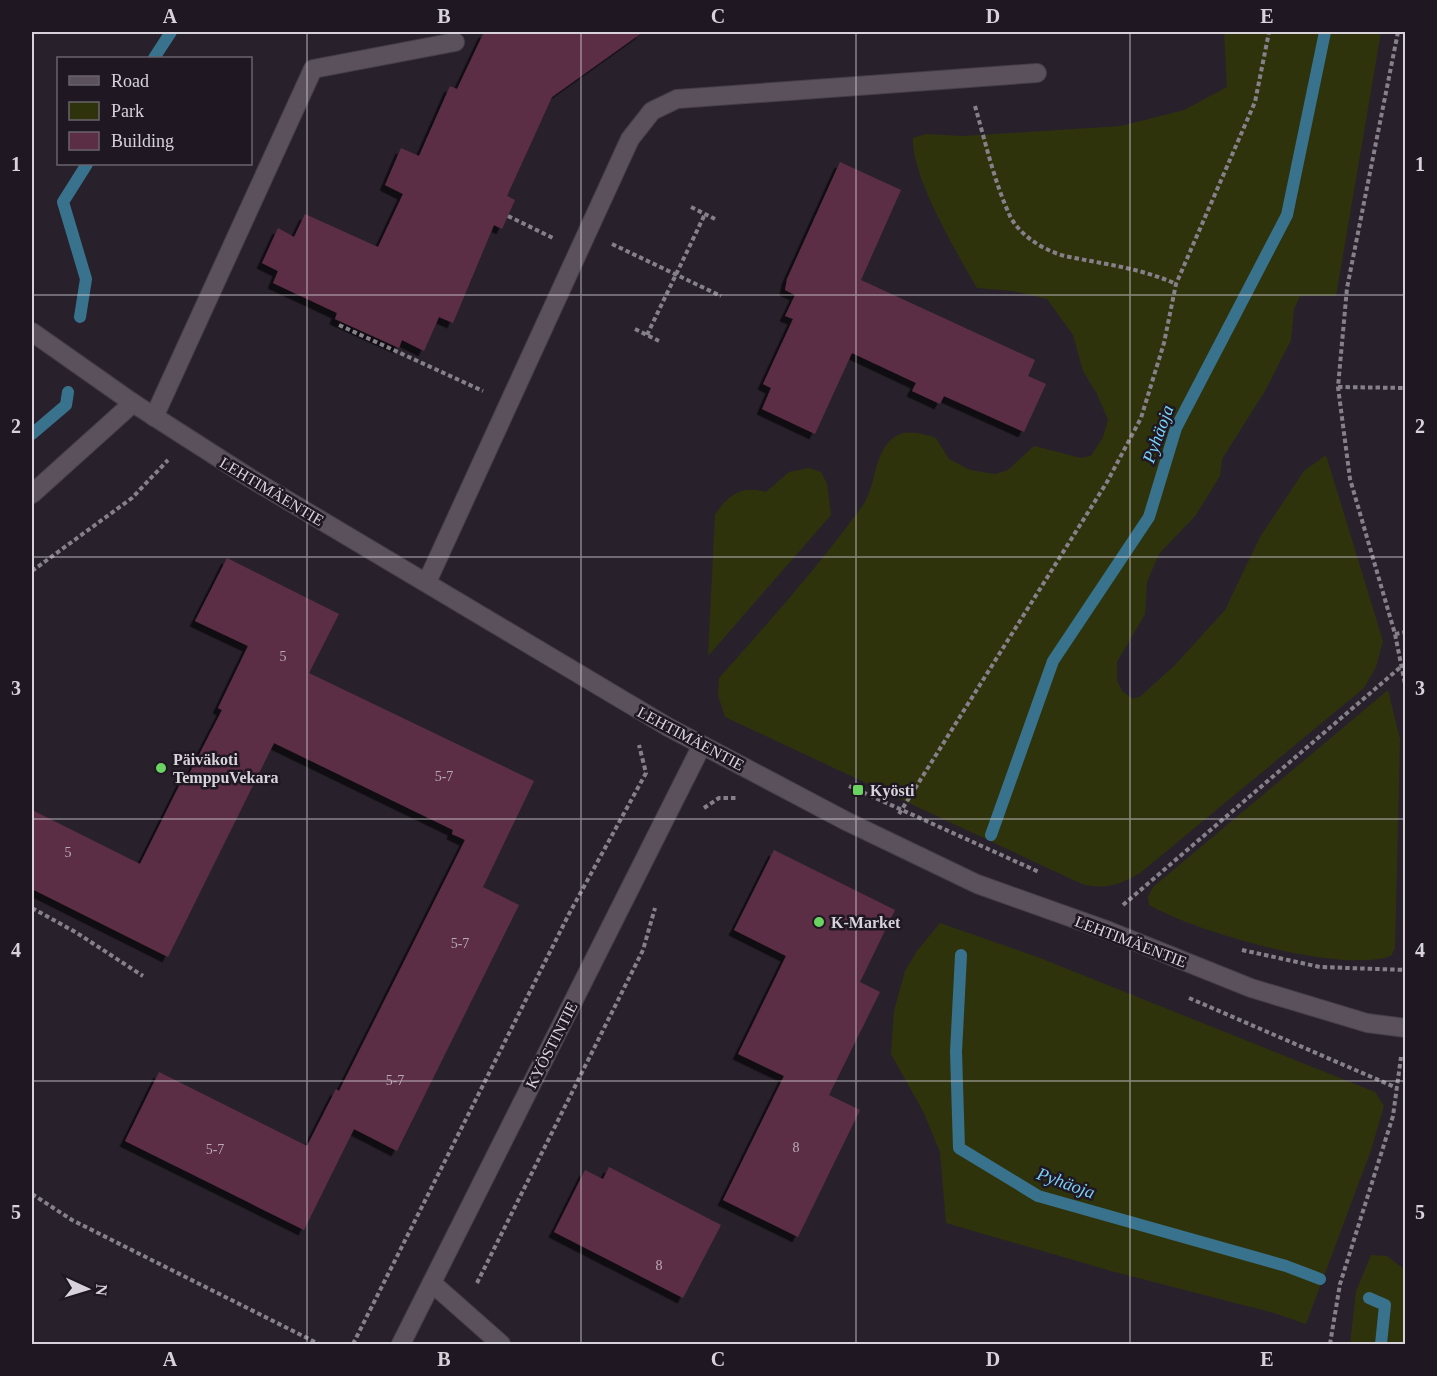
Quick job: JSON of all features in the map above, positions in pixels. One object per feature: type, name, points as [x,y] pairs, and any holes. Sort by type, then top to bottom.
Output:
[{"type":"street","points":[[154,417],[313,69],[455,42]]},
{"type":"street","points":[[427,582],[630,139],[652,111],[677,99],[1037,73]]},
{"type":"street","name":"LEHTIMÄENTIE","points":[[32,332],[133,403],[250,478],[639,710],[846,821],[886,838],[977,884],[1109,931],[1251,988],[1341,1017],[1405,1028]]},
{"type":"street","points":[[32,494],[133,403]]},
{"type":"street","name":"KYÖSTINTIE","points":[[401,1344],[702,745]]},
{"type":"street","points":[[432,1283],[501,1344]]},
{"type":"path","points":[[886,838],[902,808],[1107,482],[1141,418],[1164,343],[1176,284],[1255,102],[1269,32]]},
{"type":"path","points":[[1398,32],[1347,288],[1338,387],[1350,479],[1395,634],[1406,689]]},
{"type":"path","points":[[979,119],[1011,218],[1033,242],[1063,255],[1094,259],[1159,276],[1176,284]]},
{"type":"path","points":[[692,207],[715,219]]},
{"type":"path","points":[[647,335],[705,214]]},
{"type":"path","points":[[508,216],[579,250]]},
{"type":"path","points":[[587,232],[721,296]]},
{"type":"path","points":[[339,325],[509,403]]},
{"type":"path","points":[[635,329],[659,341]]},
{"type":"path","points":[[1338,387],[1406,388]]},
{"type":"path","points":[[32,571],[132,498],[169,459]]},
{"type":"path","points":[[1395,634],[1406,632]]},
{"type":"path","points":[[1128,913],[1118,909],[1403,665]]},
{"type":"path","points":[[353,1344],[569,914],[646,772],[640,746],[634,739]]},
{"type":"path","points":[[848,786],[902,808],[1041,873]]},
{"type":"path","points":[[702,810],[719,798],[742,798]]},
{"type":"path","points":[[463,1311],[643,950],[657,902]]},
{"type":"path","points":[[32,908],[77,933],[143,976]]},
{"type":"path","points":[[1233,948],[1320,967],[1406,970]]},
{"type":"path","points":[[1179,993],[1397,1088]]},
{"type":"path","points":[[1330,1344],[1340,1284],[1393,1116],[1405,1028]]},
{"type":"path","points":[[32,1194],[72,1220],[319,1344]]},
{"type":"green space","points":[[1224,32],[1381,32],[1336,296],[1300,296],[1294,309],[1291,340],[1265,391],[1222,459],[1220,476],[1196,515],[1159,554],[1147,582],[1145,614],[1117,662],[1117,680],[1122,691],[1133,699],[1141,696],[1175,665],[1225,610],[1260,537],[1304,471],[1326,455],[1383,641],[1376,667],[1364,688],[1140,873],[1112,885],[1091,886],[1082,884],[725,717],[718,695],[719,678],[811,572],[863,505],[883,450],[896,436],[910,433],[936,438],[949,459],[970,470],[995,474],[1008,470],[1034,446],[1081,458],[1091,456],[1103,437],[1108,420],[1097,394],[1083,371],[1073,335],[1047,299],[1013,291],[977,288],[947,235],[927,193],[914,154],[913,138],[926,134],[963,136],[1121,126],[1184,110],[1227,87]]},
{"type":"green space","points":[[809,468],[821,472],[827,484],[831,515],[708,656],[715,515],[736,493],[750,490],[766,492],[789,472]]},
{"type":"green space","points":[[1388,690],[1400,739],[1395,948],[1391,956],[1368,960],[1304,955],[1233,938],[1171,916],[1149,905],[1148,897],[1153,887]]},
{"type":"green space","points":[[940,923],[1040,958],[1375,1092],[1384,1106],[1371,1150],[1306,1324],[1274,1313],[1111,1271],[946,1223],[940,1152],[923,1111],[891,1054],[894,1011],[905,971],[917,951]]},
{"type":"green space","points":[[1371,1255],[1387,1256],[1405,1270],[1405,1344],[1350,1344],[1356,1292]]},
{"type":"building","points":[[484,32],[643,32],[552,97],[507,196],[515,200],[502,229],[494,225],[453,323],[439,317],[424,351],[402,340],[399,348],[335,319],[337,313],[273,283],[278,271],[262,263],[278,228],[294,237],[305,214],[378,247],[403,194],[385,185],[401,148],[419,156],[450,86],[457,89]]},
{"type":"building","points":[[840,162],[901,190],[861,280],[1035,360],[1028,376],[1046,384],[1024,432],[944,396],[940,404],[912,391],[916,383],[852,353],[815,434],[762,409],[771,388],[763,384],[793,319],[785,316],[795,295],[785,290],[787,279]]},
{"type":"building","points":[[227,558],[339,614],[309,673],[534,781],[483,887],[519,905],[397,1151],[354,1129],[304,1230],[125,1141],[159,1072],[307,1146],[336,1089],[339,1091],[465,840],[452,834],[453,830],[274,743],[168,957],[32,889],[32,810],[140,864],[183,778],[186,780],[222,710],[218,708],[248,646],[195,621]]},
{"type":"building","points":[[774,850],[895,910],[860,982],[880,992],[829,1095],[860,1110],[798,1237],[723,1200],[784,1076],[738,1054],[786,956],[734,930]]},
{"type":"building","points":[[609,1167],[721,1225],[683,1298],[554,1232],[585,1170],[603,1179]]},
{"type":"waterway","points":[[155,57],[171,32]]},
{"type":"waterway","name":"Pyhäoja","points":[[991,835],[1053,661],[1149,517],[1176,428],[1287,215],[1325,32]]},
{"type":"waterway","points":[[80,317],[86,279],[63,202],[86,165]]},
{"type":"waterway","points":[[32,434],[66,405],[68,392]]},
{"type":"waterway","name":"Pyhäoja","points":[[961,955],[956,1052],[959,1148],[1038,1196],[1286,1266],[1320,1279]]},
{"type":"waterway","name":"Pyhäoja","points":[[1369,1298],[1385,1305],[1381,1344]]},
{"type":"place","name":"Päiväkoti TemppuVekara","points":[[161,768]]},
{"type":"place","name":"Kyösti","points":[[858,790]]},
{"type":"place","name":"K-Market","points":[[819,922]]}]
